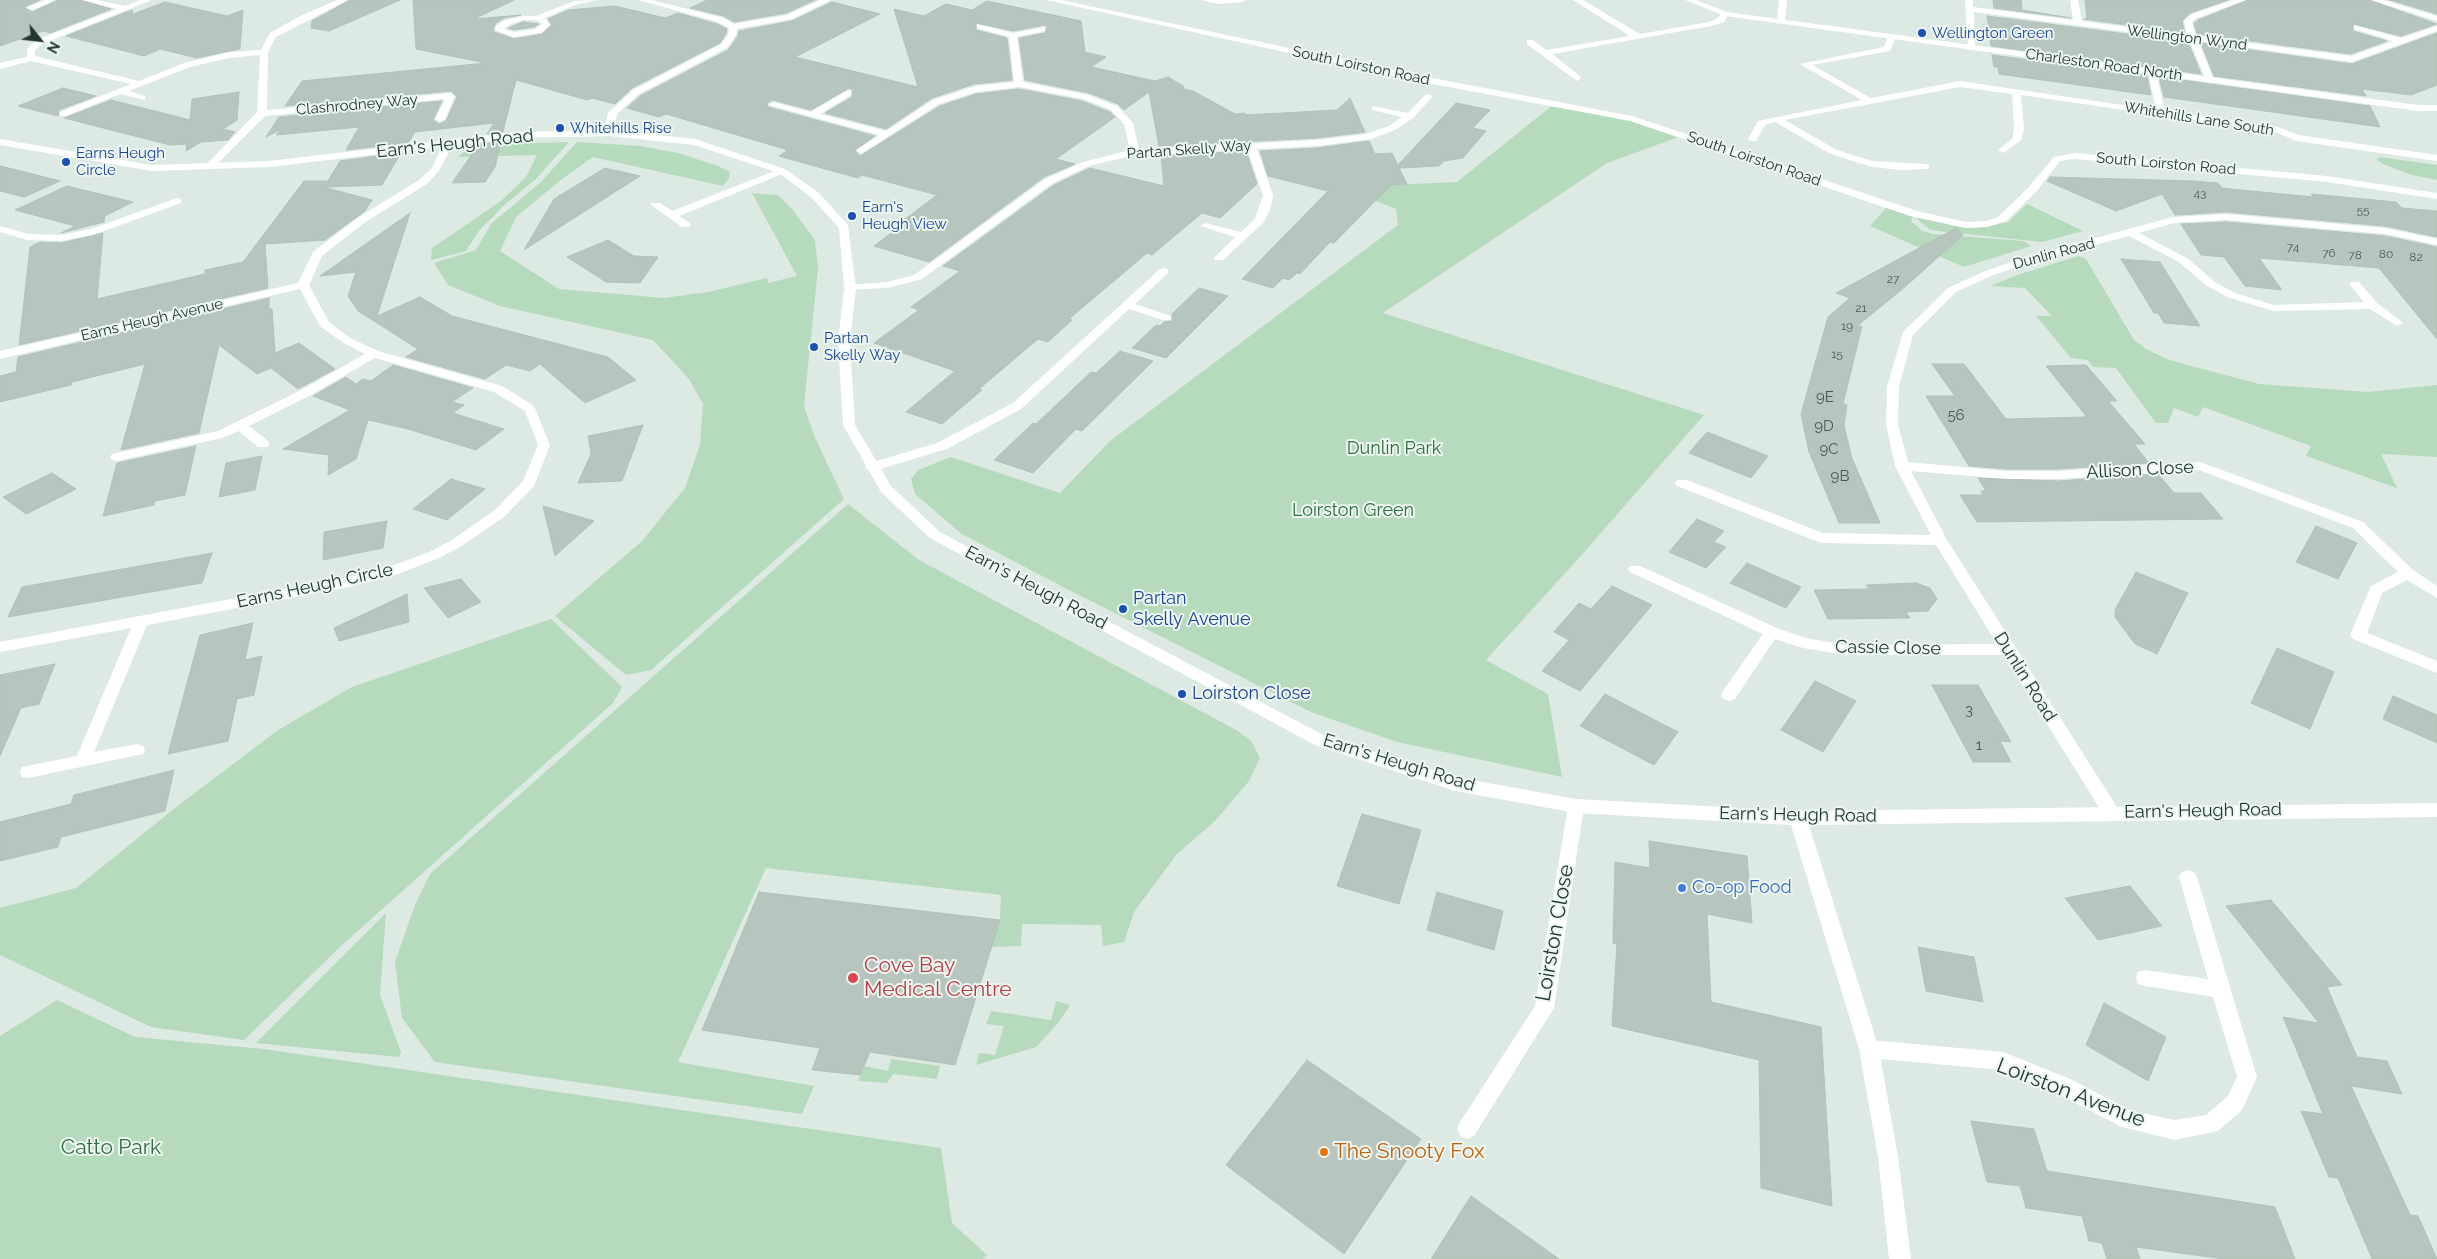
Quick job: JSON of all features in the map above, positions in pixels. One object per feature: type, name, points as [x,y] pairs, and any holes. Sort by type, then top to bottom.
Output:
[{"type":"street","points":[[30,8],[52,0]]},
{"type":"street","points":[[86,0],[124,8]]},
{"type":"street","points":[[31,58],[31,49],[39,42],[148,0]]},
{"type":"street","points":[[209,167],[262,113],[264,52],[273,35],[303,18],[342,0]]},
{"type":"street","points":[[538,18],[543,20],[546,25],[538,30],[514,35],[499,30],[503,24],[508,22],[523,18],[538,18],[574,2],[593,0]]},
{"type":"street","points":[[642,0],[721,20],[733,27],[789,17],[827,0]]},
{"type":"street","name":"South Loirston Road","points":[[1050,0],[1422,79],[1632,119],[1914,214],[1966,225],[1987,224],[2002,219],[2032,190],[2057,159],[2075,156],[2327,179],[2402,189],[2437,196]]},
{"type":"street","points":[[1205,0],[1219,2],[1242,0]]},
{"type":"street","points":[[1577,0],[1637,36]]},
{"type":"street","name":"Charleston Road North","points":[[1689,0],[1725,14],[2418,108],[2437,108]]},
{"type":"street","points":[[1705,0],[1712,9]]},
{"type":"street","points":[[1781,21],[1783,0]]},
{"type":"street","points":[[2074,0],[2078,24]]},
{"type":"street","points":[[2218,0],[2230,4]]},
{"type":"street","points":[[2210,80],[2192,38],[2188,21],[2194,16],[2242,0]]},
{"type":"street","points":[[2375,0],[2437,20]]},
{"type":"street","points":[[1969,4],[1971,46]]},
{"type":"street","name":"Wellington Wynd","points":[[1969,4],[2078,24],[2352,59],[2437,28]]},
{"type":"street","points":[[1545,53],[1712,24],[1720,20],[1725,14]]},
{"type":"street","points":[[980,26],[1013,36],[1042,29]]},
{"type":"street","points":[[609,133],[613,114],[636,92],[724,46],[731,37],[733,27]]},
{"type":"street","points":[[2357,27],[2402,41]]},
{"type":"street","points":[[1013,36],[1020,84]]},
{"type":"street","points":[[1870,101],[1804,64],[1887,49],[1892,36]]},
{"type":"street","points":[[1530,42],[1577,78]]},
{"type":"street","points":[[64,114],[187,64],[229,55],[264,52]]},
{"type":"street","points":[[0,66],[31,58],[137,83]]},
{"type":"street","points":[[2152,72],[2161,113]]},
{"type":"street","points":[[862,151],[936,102],[975,89],[1020,84],[1084,97],[1114,108],[1128,123],[1135,152]]},
{"type":"street","name":"Whitehills Lane South","points":[[1776,118],[1960,84],[2278,130],[2296,138],[2437,158]]},
{"type":"street","points":[[118,91],[142,98]]},
{"type":"street","points":[[2003,150],[2016,140],[2016,92]]},
{"type":"street","points":[[813,115],[848,93]]},
{"type":"street","name":"Clashrodney Way","points":[[262,113],[451,96],[440,119]]},
{"type":"street","name":"Partan Skelly Way","points":[[850,288],[887,285],[918,277],[1049,181],[1067,171],[1086,164],[1135,152],[1342,142],[1368,137],[1392,128],[1410,116],[1429,96]]},
{"type":"street","points":[[773,105],[887,134]]},
{"type":"street","points":[[1375,108],[1410,116]]},
{"type":"street","points":[[1754,139],[1760,123],[1776,118],[1832,151],[1852,158],[1882,165],[1926,167]]},
{"type":"street","name":"Earn's Heugh Road","points":[[0,142],[152,168],[269,164],[449,142],[516,136],[609,133],[695,142],[782,171],[815,194],[844,228],[850,288],[844,342],[849,425],[886,489],[936,534],[1321,741],[1455,784],[1576,806],[1798,818],[2111,812],[2437,810]]},
{"type":"street","points":[[303,286],[317,254],[360,221],[423,182],[436,169],[449,142]]},
{"type":"street","points":[[1219,258],[1260,220],[1266,207],[1268,195],[1251,146]]},
{"type":"street","points":[[672,215],[782,171]]},
{"type":"street","points":[[0,229],[27,237],[61,238],[93,232],[177,201]]},
{"type":"street","points":[[656,204],[686,225]]},
{"type":"street","name":"Dunlin Road","points":[[2111,812],[1940,540],[1902,466],[1892,424],[1893,387],[1907,334],[1952,290],[1987,274],[2026,260],[2173,220],[2226,217],[2385,231],[2437,242]]},
{"type":"street","points":[[1205,226],[1243,236]]},
{"type":"street","points":[[2131,232],[2183,260],[2211,284],[2231,295],[2253,303],[2273,308],[2374,305]]},
{"type":"street","points":[[872,467],[942,446],[1017,406],[1164,271]]},
{"type":"street","points":[[2355,284],[2374,305],[2397,323]]},
{"type":"street","name":"Earns Heugh Circle","points":[[0,647],[350,582],[393,570],[434,555],[457,543],[500,513],[529,483],[544,445],[530,409],[498,389],[374,354],[346,340],[324,324],[303,286]]},
{"type":"street","name":"Earns Heugh Avenue","points":[[0,355],[303,286]]},
{"type":"street","points":[[1127,305],[1167,318]]},
{"type":"street","points":[[117,457],[222,434],[307,392],[374,354]]},
{"type":"street","points":[[240,425],[263,444]]},
{"type":"street","name":"Allison Close","points":[[1902,466],[2006,475],[2058,475],[2200,466],[2358,526],[2408,572],[2437,593]]},
{"type":"street","points":[[1682,483],[1821,538],[1940,540]]},
{"type":"street","name":"Cassie Close","points":[[1635,569],[1802,644],[1846,650],[2007,649]]},
{"type":"street","points":[[2408,572],[2376,590],[2358,635],[2437,667]]},
{"type":"street","points":[[83,760],[142,620]]},
{"type":"street","points":[[1729,695],[1772,632]]},
{"type":"street","points":[[28,772],[137,750]]},
{"type":"street","name":"Loirston Close","points":[[1468,1129],[1544,1008],[1576,806]]},
{"type":"street","points":[[1798,818],[1869,1049],[1888,1157],[1900,1259]]},
{"type":"street","name":"Loirston Avenue","points":[[1869,1049],[2003,1061],[2062,1086],[2129,1120],[2175,1130],[2211,1124],[2235,1104],[2247,1077],[2188,877]]},
{"type":"street","points":[[2145,978],[2220,990]]},
{"type":"green space","name":"Loirston Green","points":[[1554,104],[1632,119],[1684,135],[1607,163],[1383,313],[1704,415],[1579,558],[1486,660],[1548,694],[1562,777],[1397,742],[1311,712],[962,534],[915,494],[911,479],[918,470],[951,457],[1060,493],[1110,441],[1398,225],[1396,209],[1374,200],[1389,185],[1457,182]]},
{"type":"green space","points":[[569,142],[536,179],[504,205],[478,232],[466,251],[431,260],[432,248],[501,201],[526,177],[537,155],[458,157],[477,146]]},
{"type":"green space","points":[[577,142],[640,146],[678,153],[718,166],[730,172],[729,178],[723,186],[593,157],[562,179],[516,217],[500,251],[559,289],[664,298],[708,292],[767,278],[768,283],[797,276],[752,193],[778,195],[792,209],[815,240],[818,268],[804,406],[815,438],[844,499],[651,670],[626,675],[555,616],[642,541],[685,488],[700,445],[703,404],[689,379],[653,340],[500,306],[448,285],[434,263],[476,250],[491,224],[541,182]]},
{"type":"green space","points":[[2379,157],[2437,165],[2437,180],[2412,175],[2383,164],[2377,160]]},
{"type":"green space","points":[[2027,204],[2083,231],[2042,242],[1930,230],[1917,219],[1920,216],[1953,226],[1972,228],[1990,226],[2008,222]]},
{"type":"green space","points":[[1886,208],[1914,214],[1911,221],[1922,231],[1934,234],[2023,241],[2031,246],[1964,267],[1870,226]]},
{"type":"green space","points":[[2079,256],[2086,259],[2134,340],[2146,349],[2169,360],[2259,384],[2368,392],[2437,385],[2437,457],[2381,454],[2397,488],[2306,456],[2311,446],[2203,407],[2198,417],[2174,408],[2168,423],[2156,423],[2116,368],[2093,367],[2088,360],[2071,358],[2036,316],[2052,316],[2025,288],[1990,286],[2020,274]]},
{"type":"green space","points":[[848,504],[919,560],[1238,731],[1251,741],[1260,758],[1249,781],[1216,820],[1177,854],[1134,912],[1124,942],[1103,946],[1101,925],[1022,924],[1021,946],[991,947],[1000,920],[1001,895],[766,868],[678,1062],[814,1086],[802,1114],[435,1062],[402,1018],[395,962],[415,905],[430,874]]},
{"type":"green space","points":[[551,619],[622,687],[613,703],[341,946],[244,1040],[151,1027],[0,955],[0,908],[76,888],[175,808],[278,730],[352,687]]},
{"type":"green space","points":[[386,913],[380,995],[401,1052],[399,1057],[256,1043]]},
{"type":"green space","name":"Catto Park","points":[[57,1000],[135,1037],[264,1049],[941,1148],[952,1223],[987,1255],[983,1259],[0,1259],[0,1036]]},
{"type":"green space","points":[[1056,1001],[1070,1005],[1059,1022],[1036,1047],[976,1065],[979,1053],[995,1055],[1004,1026],[986,1024],[991,1011],[1051,1020]]},
{"type":"green space","points":[[891,1059],[940,1066],[937,1079],[893,1074],[887,1083],[858,1081],[864,1066],[888,1071]]},
{"type":"building","points":[[0,0],[40,0],[24,7],[32,12],[58,0],[80,0],[111,9],[50,33],[43,31],[0,46]]},
{"type":"building","points":[[350,0],[400,0],[329,31],[311,28],[312,21]]},
{"type":"building","points":[[413,0],[514,0],[474,19],[521,15],[504,18],[496,23],[493,29],[494,32],[514,39],[542,34],[552,25],[548,19],[568,10],[615,6],[665,18],[678,13],[717,24],[727,29],[720,43],[632,88],[615,104],[592,98],[587,100],[516,80],[503,132],[487,134],[494,123],[415,132],[408,143],[346,150],[359,127],[276,135],[281,129],[266,137],[279,117],[442,101],[433,120],[439,124],[446,121],[457,97],[451,91],[285,106],[302,81],[486,63],[416,49]]},
{"type":"building","points":[[707,0],[815,0],[786,13],[734,22],[724,16],[690,8]]},
{"type":"building","points":[[1993,0],[2021,0],[2022,10],[2071,18],[1994,8]]},
{"type":"building","points":[[2085,0],[2228,0],[2190,13],[2182,21],[2185,33],[2084,19],[2087,19]]},
{"type":"building","points":[[2248,0],[2369,0],[2437,24],[2401,36],[2353,24],[2353,31],[2387,41],[2351,54],[2197,34],[2194,23],[2198,20]]},
{"type":"building","points":[[2390,0],[2437,0],[2437,14]]},
{"type":"building","points":[[987,1],[1081,21],[1085,52],[1106,57],[1091,67],[1155,81],[1168,77],[1183,86],[1184,89],[1193,91],[1235,114],[1337,110],[1350,98],[1365,132],[1317,138],[1159,146],[1149,92],[1124,110],[1118,104],[1089,93],[1025,80],[1019,38],[1045,33],[1047,27],[1045,25],[1013,31],[976,23],[976,30],[1007,38],[1012,80],[974,84],[932,98],[886,129],[825,113],[852,97],[853,90],[849,88],[811,110],[773,100],[767,103],[768,107],[875,136],[855,150],[860,156],[940,106],[976,94],[1019,89],[1082,101],[1110,112],[1115,117],[1056,159],[1075,164],[1044,177],[929,262],[874,246],[937,195],[862,175],[858,178],[825,169],[779,156],[788,150],[666,114],[659,117],[627,108],[640,96],[728,50],[738,36],[739,31],[792,21],[832,2],[880,14],[795,57],[918,87],[894,9],[924,16],[946,4],[972,10]]},
{"type":"building","points":[[165,2],[227,16],[243,10],[240,49],[197,58],[160,49],[144,56],[66,36],[132,10],[133,14]]},
{"type":"building","points":[[1987,16],[2188,42],[2201,74],[1991,46]]},
{"type":"building","points":[[523,22],[539,24],[534,27],[514,30],[508,28]]},
{"type":"building","points":[[2437,33],[2437,85],[2411,95],[2362,89],[2366,96],[2214,76],[2201,43],[2352,64]]},
{"type":"building","points":[[1992,55],[2147,76],[2151,95],[1999,74],[1998,67],[1994,67]]},
{"type":"building","points":[[2159,77],[2370,106],[2380,127],[2164,97]]},
{"type":"building","points":[[63,88],[96,96],[59,110],[58,116],[18,106]]},
{"type":"building","points":[[239,92],[237,120],[223,129],[235,132],[228,140],[201,142],[186,151],[187,144],[170,145],[64,118],[111,100],[190,120],[192,99]]},
{"type":"building","points":[[1456,103],[1490,110],[1473,128],[1486,131],[1463,158],[1444,161],[1439,166],[1399,168],[1407,184],[1391,185],[1334,243],[1330,242],[1300,274],[1297,273],[1289,280],[1283,278],[1273,288],[1242,279],[1328,191],[1268,176],[1260,151],[1317,148],[1369,141],[1375,154],[1392,153],[1398,165]]},
{"type":"building","points":[[501,142],[495,167],[485,182],[452,183],[479,144]]},
{"type":"building","points":[[1246,151],[1257,184],[1220,218],[1202,213],[1152,255],[1147,253],[1069,319],[1072,320],[1048,342],[1038,339],[979,389],[982,390],[942,424],[906,412],[955,371],[874,343],[919,310],[911,307],[960,271],[943,266],[1054,185],[1090,168],[1164,186],[1161,156]]},
{"type":"building","points":[[401,153],[382,185],[327,188],[372,200],[365,211],[325,240],[265,244],[268,288],[19,345],[30,247],[40,242],[61,243],[103,233],[97,299],[205,274],[205,270],[243,262],[304,181],[328,181],[340,161]]},
{"type":"building","points":[[0,166],[60,181],[24,197],[0,191]]},
{"type":"building","points":[[605,168],[640,176],[524,250],[554,199]]},
{"type":"building","points":[[2050,177],[2193,181],[2218,183],[2222,188],[2230,189],[2396,202],[2402,208],[2437,211],[2437,237],[2385,226],[2226,212],[2175,215],[2162,194],[2116,211],[2047,181]]},
{"type":"building","points":[[67,186],[133,202],[105,216],[104,222],[61,233],[75,226],[15,210]]},
{"type":"building","points":[[410,213],[377,316],[420,297],[452,316],[608,357],[636,380],[585,403],[540,364],[530,371],[506,365],[485,379],[406,357],[418,349],[358,311],[348,296],[356,272],[320,276]]},
{"type":"building","points":[[2226,222],[2385,236],[2437,247],[2437,339],[2379,268],[2259,258],[2282,290],[2245,286],[2224,257],[2201,255],[2181,224]]},
{"type":"building","points":[[1956,228],[1963,235],[1906,286],[1856,327],[1862,326],[1843,404],[1847,405],[1844,426],[1852,458],[1880,523],[1839,523],[1809,452],[1801,414],[1828,317],[1850,298],[1836,293]]},
{"type":"building","points":[[608,240],[634,256],[658,257],[640,283],[606,282],[567,257]]},
{"type":"building","points":[[2121,259],[2160,262],[2200,326],[2164,323],[2158,313],[2154,313]]},
{"type":"building","points":[[1199,288],[1228,296],[1166,358],[1132,348],[1156,325],[1160,326],[1164,322],[1172,321],[1172,314]]},
{"type":"building","points":[[269,298],[269,309],[272,309],[275,353],[299,343],[335,369],[298,389],[271,368],[257,374],[219,345],[199,433],[121,450],[145,364],[72,382],[71,385],[0,402],[0,376],[16,372],[18,357]]},
{"type":"building","points":[[1120,351],[1153,361],[1082,431],[1076,429],[1033,473],[994,460],[1033,423],[1036,424],[1091,372],[1096,373]]},
{"type":"building","points":[[1932,364],[1964,364],[2006,419],[2087,417],[2046,366],[2086,365],[2117,401],[2108,401],[2145,444],[2134,444],[2149,463],[2058,469],[2006,469],[1969,466],[1926,396],[1955,396]]},
{"type":"building","points":[[393,365],[473,388],[452,402],[464,405],[453,413],[504,429],[476,450],[408,429],[368,420],[356,459],[328,475],[329,455],[283,449],[350,410],[313,396],[346,377],[356,384],[363,379],[371,381]]},
{"type":"building","points":[[643,425],[622,481],[578,483],[591,454],[588,436]]},
{"type":"building","points":[[1707,432],[1768,456],[1751,478],[1689,453]]},
{"type":"building","points":[[196,446],[185,495],[155,501],[154,505],[103,516],[117,463]]},
{"type":"building","points":[[262,456],[255,490],[219,497],[226,463]]},
{"type":"building","points":[[52,473],[76,489],[26,514],[3,497]]},
{"type":"building","points":[[2158,474],[2174,493],[2201,493],[2223,519],[1977,522],[1960,495],[1983,495],[1981,491],[1986,491],[1978,478],[2058,481]]},
{"type":"building","points":[[451,479],[485,489],[447,520],[413,509]]},
{"type":"building","points":[[543,506],[594,521],[555,556]]},
{"type":"building","points":[[1697,519],[1724,531],[1714,542],[1726,547],[1706,568],[1669,552]]},
{"type":"building","points":[[387,521],[383,548],[323,560],[324,532]]},
{"type":"building","points":[[2316,526],[2357,543],[2338,579],[2296,562]]},
{"type":"building","points":[[212,553],[202,583],[8,617],[22,587]]},
{"type":"building","points":[[1747,563],[1801,587],[1786,608],[1730,583]]},
{"type":"building","points":[[2136,572],[2188,593],[2157,654],[2135,644],[2115,617],[2115,610]]},
{"type":"building","points":[[461,579],[481,602],[448,618],[424,588]]},
{"type":"building","points":[[1916,583],[1930,588],[1937,599],[1928,611],[1906,612],[1910,618],[1828,619],[1814,590],[1869,589],[1866,585]]},
{"type":"building","points":[[1612,586],[1652,605],[1580,691],[1542,671],[1569,640],[1554,632],[1579,603],[1591,609]]},
{"type":"building","points":[[407,594],[409,622],[339,641],[334,628]]},
{"type":"building","points":[[253,623],[245,660],[262,656],[254,695],[237,699],[228,741],[168,754],[200,635]]},
{"type":"building","points":[[2277,648],[2334,672],[2310,729],[2251,703]]},
{"type":"building","points":[[55,664],[39,704],[21,708],[0,756],[0,675]]},
{"type":"building","points":[[1815,681],[1856,701],[1823,752],[1781,730]]},
{"type":"building","points":[[1932,685],[1978,685],[2011,742],[2000,741],[2011,762],[1973,762]]},
{"type":"building","points":[[1605,694],[1678,732],[1654,765],[1580,726]]},
{"type":"building","points":[[2393,696],[2437,715],[2437,743],[2383,719]]},
{"type":"building","points":[[174,770],[165,811],[61,837],[58,847],[0,861],[0,822],[71,804],[74,795]]},
{"type":"building","points":[[1362,814],[1421,830],[1399,904],[1337,886]]},
{"type":"building","points":[[1649,841],[1747,856],[1752,923],[1707,914],[1711,1002],[1821,1027],[1832,1206],[1761,1188],[1759,1060],[1612,1026],[1617,944],[1613,943],[1615,862],[1650,868]]},
{"type":"building","points":[[2130,886],[2162,926],[2098,940],[2065,898]]},
{"type":"building","name":"Cove Bay Medical Centre","points":[[759,892],[1000,920],[955,1065],[870,1052],[860,1075],[812,1070],[820,1048],[702,1030]]},
{"type":"building","points":[[1437,892],[1503,911],[1494,950],[1427,930]]},
{"type":"building","points":[[2271,900],[2342,985],[2327,987],[2357,1057],[2387,1061],[2402,1094],[2351,1086],[2410,1215],[2418,1216],[2437,1259],[2372,1259],[2338,1178],[2329,1177],[2301,1111],[2323,1114],[2283,1017],[2319,1023],[2226,906]]},
{"type":"building","points":[[1918,947],[1974,957],[1983,1002],[1926,991]]},
{"type":"building","points":[[2104,1003],[2166,1037],[2148,1081],[2086,1045]]},
{"type":"building","name":"The Snooty Fox","points":[[1307,1060],[1421,1139],[1344,1254],[1226,1165]]},
{"type":"building","points":[[1971,1121],[2034,1129],[2047,1171],[2275,1207],[2295,1259],[2224,1259],[2136,1247],[2140,1259],[2107,1259],[2102,1243],[2089,1241],[2082,1216],[2026,1208],[2020,1186],[1987,1182]]},
{"type":"building","points":[[1471,1196],[1559,1259],[1431,1259]]},
{"type":"place","name":"Wellington Green","points":[[1922,33]]},
{"type":"place","name":"Whitehills Rise","points":[[560,128]]},
{"type":"place","name":"Earns Heugh Circle","points":[[66,162]]},
{"type":"place","name":"Earn's Heugh View","points":[[852,216]]},
{"type":"place","name":"Partan Skelly Way","points":[[814,347]]},
{"type":"place","name":"Partan Skelly Avenue","points":[[1123,609]]},
{"type":"place","name":"Loirston Close","points":[[1182,694]]},
{"type":"place","name":"Co-op Food","points":[[1682,888]]},
{"type":"place","name":"Cove Bay Medical Centre","points":[[853,978]]},
{"type":"place","name":"The Snooty Fox","points":[[1324,1152]]},
{"type":"park label","name":"Dunlin Park","points":[[1394,449]]}]
